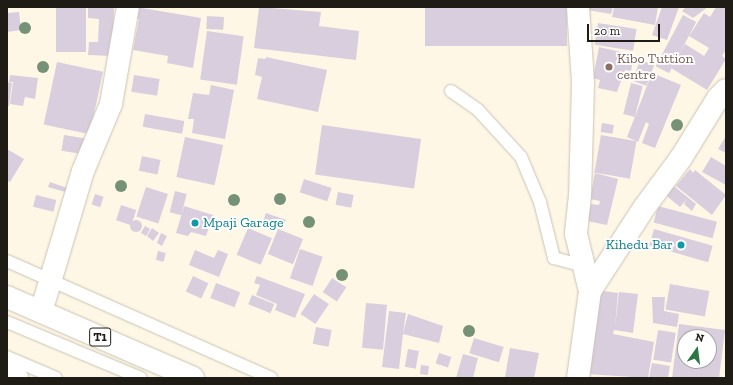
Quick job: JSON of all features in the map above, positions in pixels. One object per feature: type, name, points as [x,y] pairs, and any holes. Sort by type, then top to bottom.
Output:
[{"type":"main road","points":[[41,312],[49,278],[83,171],[111,104],[128,7]]},
{"type":"main road","points":[[578,7],[582,83],[580,195],[576,234],[590,292],[578,378]]},
{"type":"main road","points":[[590,292],[644,208],[681,158],[723,96]]},
{"type":"main road","name":"T1","points":[[7,297],[193,378]]},
{"type":"main road","points":[[7,374],[17,378]]},
{"type":"lane","points":[[452,91],[478,110],[521,157],[540,202],[554,258],[584,266]]},
{"type":"lane","points":[[7,261],[49,278],[271,378]]},
{"type":"lane","points":[[7,322],[141,378]]},
{"type":"lane","points":[[7,357],[56,378]]},
{"type":"building","points":[[56,7],[86,7],[86,52],[56,52]]},
{"type":"building","points":[[88,7],[114,7],[112,56],[88,55],[89,42],[98,42],[99,19],[88,18]]},
{"type":"building","points":[[136,7],[201,18],[193,68],[167,63],[168,56],[133,50],[139,19],[132,18]]},
{"type":"building","points":[[259,7],[321,12],[319,26],[359,31],[356,60],[254,48]]},
{"type":"building","points":[[425,7],[567,7],[567,46],[425,46]]},
{"type":"building","points":[[588,7],[613,7],[611,14],[587,10]]},
{"type":"building","points":[[614,7],[658,7],[655,25],[612,17]]},
{"type":"building","points":[[662,7],[679,7],[667,40],[652,35]]},
{"type":"building","points":[[686,7],[708,7],[693,18],[682,11]]},
{"type":"building","points":[[716,7],[726,7],[726,49],[722,56],[726,59],[707,90],[671,68],[685,44],[704,56],[709,48],[689,36],[704,13],[710,17]]},
{"type":"building","points":[[19,12],[21,30],[7,32],[7,13]]},
{"type":"building","points":[[683,15],[696,22],[669,73],[656,66]]},
{"type":"building","points":[[207,16],[224,17],[223,30],[206,29]]},
{"type":"building","points":[[598,23],[637,29],[633,51],[595,45]]},
{"type":"building","points":[[207,31],[244,36],[237,85],[200,80]]},
{"type":"building","points":[[599,47],[634,55],[631,71],[625,70],[617,92],[598,88],[600,80],[593,78]]},
{"type":"building","points":[[266,57],[327,70],[318,112],[257,99],[262,77],[255,75],[258,58],[266,59]]},
{"type":"building","points":[[640,60],[654,65],[647,86],[632,81]]},
{"type":"building","points":[[57,62],[103,72],[90,134],[44,125]]},
{"type":"building","points":[[652,73],[681,85],[655,148],[642,143],[649,124],[646,122],[638,142],[627,137]]},
{"type":"building","points":[[10,75],[38,78],[35,99],[25,97],[23,106],[10,104],[13,82],[9,82]]},
{"type":"building","points":[[134,75],[160,79],[157,96],[131,92]]},
{"type":"building","points":[[7,82],[12,83],[9,106],[7,106]]},
{"type":"building","points":[[631,83],[643,86],[635,117],[623,114]]},
{"type":"building","points":[[211,85],[234,90],[225,139],[192,133],[194,119],[188,119],[193,93],[209,95]]},
{"type":"building","points":[[145,114],[184,121],[182,134],[143,127]]},
{"type":"building","points":[[602,123],[614,125],[612,134],[601,132]]},
{"type":"building","points":[[322,125],[421,139],[414,188],[315,175]]},
{"type":"building","points":[[64,135],[88,139],[85,155],[61,151]]},
{"type":"building","points":[[601,135],[636,141],[630,179],[594,172]]},
{"type":"building","points":[[726,136],[726,153],[718,149]]},
{"type":"building","points":[[185,137],[223,145],[215,185],[176,177]]},
{"type":"building","points":[[7,149],[24,159],[10,182],[7,181]]},
{"type":"building","points":[[142,156],[161,160],[157,175],[139,171]]},
{"type":"building","points":[[711,157],[726,166],[726,185],[702,172]]},
{"type":"building","points":[[690,169],[693,173],[695,170],[726,195],[712,215],[676,186]]},
{"type":"building","points":[[595,173],[618,179],[607,225],[587,221],[591,204],[599,205],[600,201],[590,199]]},
{"type":"building","points":[[304,179],[332,188],[327,201],[300,192]]},
{"type":"building","points":[[50,182],[70,189],[69,193],[48,187]]},
{"type":"building","points":[[670,183],[696,204],[692,211],[684,204],[687,199],[680,207],[662,192]]},
{"type":"building","points":[[146,187],[168,194],[158,224],[136,216]]},
{"type":"building","points":[[175,191],[187,194],[181,215],[170,212]]},
{"type":"building","points":[[338,192],[354,195],[351,208],[336,205]]},
{"type":"building","points":[[95,194],[104,197],[100,207],[92,204]]},
{"type":"building","points":[[36,195],[56,200],[53,212],[33,207]]},
{"type":"building","points":[[121,205],[136,210],[131,225],[116,220]]},
{"type":"building","name":"Mpaji Garage","points":[[184,206],[213,215],[206,236],[191,232],[188,236],[176,233]]},
{"type":"building","points":[[658,206],[717,222],[713,238],[654,222]]},
{"type":"building","points":[[266,213],[286,220],[283,228],[263,222]]},
{"type":"building","points":[[134,220],[138,220],[142,226],[138,232],[134,232],[130,228],[130,224]]},
{"type":"building","points":[[145,226],[150,229],[146,236],[141,233]]},
{"type":"building","points":[[152,228],[159,233],[153,241],[147,236]]},
{"type":"building","points":[[248,228],[272,238],[261,265],[237,255]]},
{"type":"building","points":[[278,229],[303,239],[293,264],[268,254]]},
{"type":"building","name":"Kihedu Bar","points":[[654,229],[713,246],[708,262],[649,245]]},
{"type":"building","points":[[161,233],[167,236],[162,246],[157,243]]},
{"type":"building","points":[[300,249],[323,257],[313,286],[290,278]]},
{"type":"building","points":[[195,250],[214,258],[218,250],[228,254],[219,277],[189,265]]},
{"type":"building","points":[[158,251],[166,253],[164,262],[156,260]]},
{"type":"building","points":[[193,276],[208,283],[201,299],[186,291]]},
{"type":"building","points":[[257,276],[305,294],[295,318],[275,310],[277,304],[256,295],[260,285],[254,283]]},
{"type":"building","points":[[332,278],[346,287],[337,302],[323,292]]},
{"type":"building","points":[[216,283],[240,292],[235,307],[210,298]]},
{"type":"building","points":[[670,284],[709,291],[705,317],[665,310]]},
{"type":"building","points":[[595,290],[618,293],[615,327],[619,292],[638,294],[633,333],[614,330],[613,334],[654,342],[648,378],[586,374]]},
{"type":"building","points":[[314,294],[329,304],[316,324],[301,314]]},
{"type":"building","points":[[252,295],[274,304],[271,313],[248,304]]},
{"type":"building","points":[[652,297],[665,297],[664,311],[679,314],[677,327],[653,323]]},
{"type":"building","points":[[366,303],[387,305],[383,350],[362,348]]},
{"type":"building","points":[[389,311],[406,313],[403,333],[408,314],[443,326],[439,343],[403,334],[399,369],[382,367]]},
{"type":"building","points":[[679,324],[725,330],[719,378],[672,378],[677,339],[677,369],[717,369],[717,329],[678,329]]},
{"type":"building","points":[[316,327],[332,330],[328,347],[313,344]]},
{"type":"building","points":[[658,330],[676,333],[671,362],[653,360]]},
{"type":"building","points":[[474,338],[504,347],[499,362],[469,353]]},
{"type":"building","points":[[510,348],[539,353],[534,378],[505,377]]},
{"type":"building","points":[[408,349],[419,351],[416,369],[405,367]]},
{"type":"building","points":[[439,353],[451,357],[448,367],[436,363]]},
{"type":"building","points":[[463,354],[478,358],[473,378],[456,378]]},
{"type":"building","points":[[652,363],[670,366],[668,378],[649,378]]},
{"type":"building","points":[[421,365],[429,366],[428,375],[420,374]]},
{"type":"place","name":"Kibo Tuttion centre","points":[[609,67]]},
{"type":"place","name":"Mpaji Garage","points":[[195,223]]},
{"type":"place","name":"Kihedu Bar","points":[[681,245]]}]
